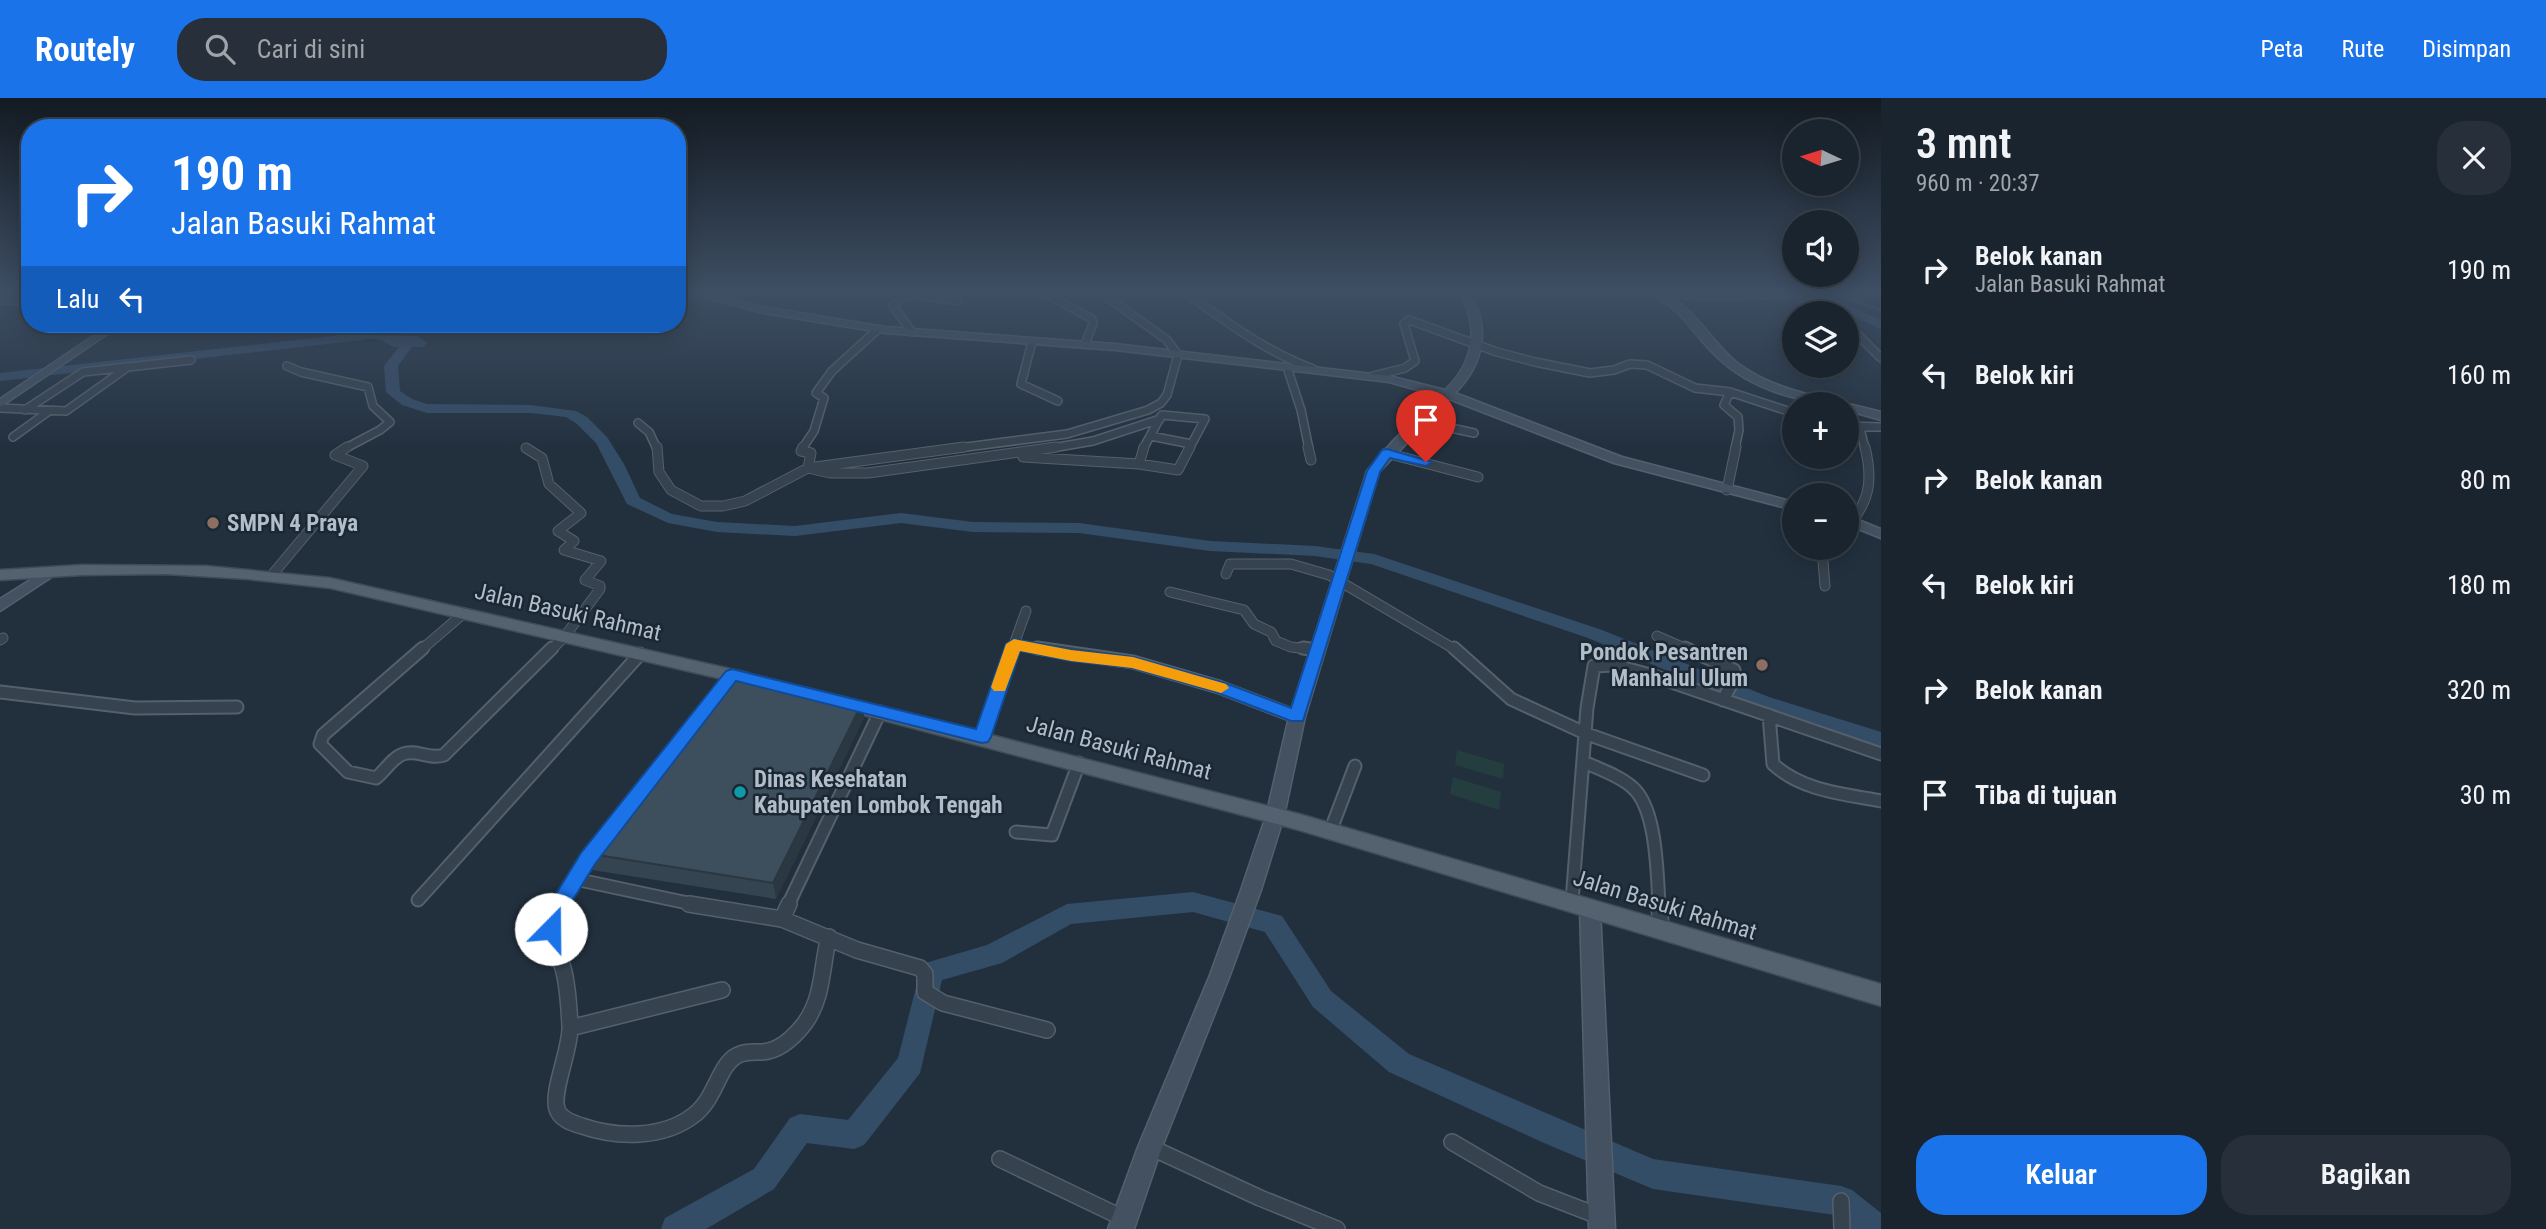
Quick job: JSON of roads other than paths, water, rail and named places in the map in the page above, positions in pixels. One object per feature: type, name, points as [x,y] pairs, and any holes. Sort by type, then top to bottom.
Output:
[{"type":"main road","name":"Jalan Basuki Rahmat","points":[[0,575],[51,571],[177,570],[272,575],[330,583],[640,654],[728,680],[766,684]]},
{"type":"main road","name":"Jalan Basuki Rahmat","points":[[824,698],[982,737],[1275,816],[1581,904],[1881,995]]},
{"type":"street","points":[[0,406],[90,343]]},
{"type":"street","points":[[808,468],[811,453],[802,451],[814,431],[824,398],[816,393],[832,371],[863,343]]},
{"type":"street","points":[[1032,343],[1021,384],[1058,401]]},
{"type":"street","points":[[1053,343],[1085,344],[1373,376],[1446,394],[1618,460],[1782,503]]},
{"type":"street","points":[[1139,464],[1140,455],[1161,417],[1161,403],[1172,383],[1178,355],[1169,343]]},
{"type":"street","points":[[1258,343],[1286,359],[1313,369]]},
{"type":"street","points":[[1373,376],[1405,368],[1415,361],[1410,343]]},
{"type":"street","points":[[1470,343],[1535,362],[1590,373],[1614,370],[1630,364],[1647,365],[1695,388],[1730,392],[1782,409]]},
{"type":"street","points":[[1711,343],[1725,359],[1757,382],[1786,392]]},
{"type":"street","points":[[1866,343],[1881,358]]},
{"type":"street","points":[[1000,1159],[1123,1224],[1150,1147],[1251,890],[1275,816],[1297,717],[1373,471],[1387,453],[1468,371],[1476,345]]},
{"type":"street","points":[[25,410],[78,374],[191,360]]},
{"type":"street","points":[[272,575],[363,466],[335,455],[359,439],[387,427],[390,422],[373,406],[368,387],[287,366]]},
{"type":"street","points":[[1287,367],[1301,410],[1311,460]]},
{"type":"street","points":[[0,406],[25,410],[66,411],[125,369]]},
{"type":"street","points":[[1727,489],[1739,430],[1738,416],[1724,405],[1730,392]]},
{"type":"street","points":[[638,423],[649,432],[657,445],[659,472],[664,482],[681,497],[701,506],[723,506],[745,500],[808,468],[1067,434],[1161,403]]},
{"type":"street","points":[[1859,410],[1881,416]]},
{"type":"street","points":[[13,436],[49,411]]},
{"type":"street","points":[[808,468],[830,473],[868,473],[1093,441],[1161,417],[1204,418],[1178,470],[1139,464],[1009,455]]},
{"type":"street","points":[[1419,421],[1474,433]]},
{"type":"street","points":[[1859,513],[1870,496],[1869,471],[1860,428],[1881,427]]},
{"type":"street","points":[[1151,436],[1191,444]]},
{"type":"street","points":[[464,613],[323,736],[320,744],[343,768],[376,778],[400,755],[408,753],[430,758],[444,755],[565,636],[600,587],[585,580],[601,562],[563,550],[574,541],[558,531],[581,513],[549,484],[542,458],[526,448]]},
{"type":"street","points":[[1387,453],[1478,477]]},
{"type":"street","points":[[1870,496],[1881,500]]},
{"type":"street","points":[[1859,524],[1881,534]]},
{"type":"street","points":[[1824,560],[1825,586]]},
{"type":"street","points":[[1226,574],[1233,563],[1283,563],[1309,567],[1339,580],[1451,646],[1511,699],[1587,734],[1703,775]]},
{"type":"street","points":[[0,606],[51,571]]},
{"type":"street","points":[[1170,592],[1244,610],[1254,624],[1270,631],[1275,640],[1291,647],[1317,650]]},
{"type":"street","points":[[982,737],[1026,611]]},
{"type":"street","points":[[1657,636],[1728,667],[1736,674],[1726,695]]},
{"type":"street","points":[[1014,644],[1071,655],[1133,662],[1219,687],[1297,717]]},
{"type":"street","points":[[418,901],[640,654]]},
{"type":"street","points":[[1452,1142],[1539,1193],[1602,1223],[1581,904],[1584,762],[1591,671],[1594,666],[1598,664],[1623,667],[1726,695],[1769,715],[1881,754]]},
{"type":"street","points":[[0,692],[129,708],[237,707]]},
{"type":"street","points":[[782,919],[880,712]]},
{"type":"street","points":[[1769,715],[1773,764],[1784,775],[1830,790],[1881,801]]},
{"type":"street","points":[[1584,762],[1630,785],[1644,800],[1654,837],[1661,929]]},
{"type":"street","points":[[1016,832],[1052,835],[1079,763]]},
{"type":"street","points":[[1330,832],[1356,766]]},
{"type":"street","points":[[601,841],[558,909],[550,935],[563,968],[570,1028],[566,1060],[555,1096],[556,1108],[561,1116],[593,1129],[622,1133],[656,1132],[680,1125],[709,1101],[722,1072],[737,1054],[776,1049],[796,1033],[808,1018],[822,986],[829,937]]},
{"type":"street","points":[[575,879],[714,909],[782,919],[857,950],[920,968],[925,974],[925,992],[943,1003],[1047,1030]]},
{"type":"street","points":[[570,1028],[722,990]]},
{"type":"street","points":[[1150,1147],[1272,1203],[1337,1229]]},
{"type":"street","points":[[1841,1200],[1842,1229]]},
{"type":"water","points":[[386,343],[427,343],[424,347],[394,347]]},
{"type":"waterway","points":[[0,377],[307,343]]},
{"type":"waterway","points":[[406,347],[391,366],[393,392],[400,398],[420,407],[434,409],[531,409],[571,414],[602,440],[617,464],[633,501],[668,518],[717,527],[795,531],[901,518],[973,527],[1079,528],[1210,546],[1315,551],[1374,559],[1595,634],[1762,702],[1881,740]]},
{"type":"waterway","points":[[676,1229],[764,1179],[800,1128],[854,1135],[910,1064],[931,972],[993,955],[1067,914],[1193,902],[1273,924],[1322,999],[1399,1063],[1653,1174],[1841,1201],[1877,1229]]},
{"type":"place","name":"SMPN 4 Praya","points":[[213,523]]},
{"type":"place","name":"Pondok Pesantren Manhalul Ulum","points":[[1762,665]]},
{"type":"place","name":"Dinas Kesehatan Kabupaten Lombok Tengah","points":[[740,792]]}]
